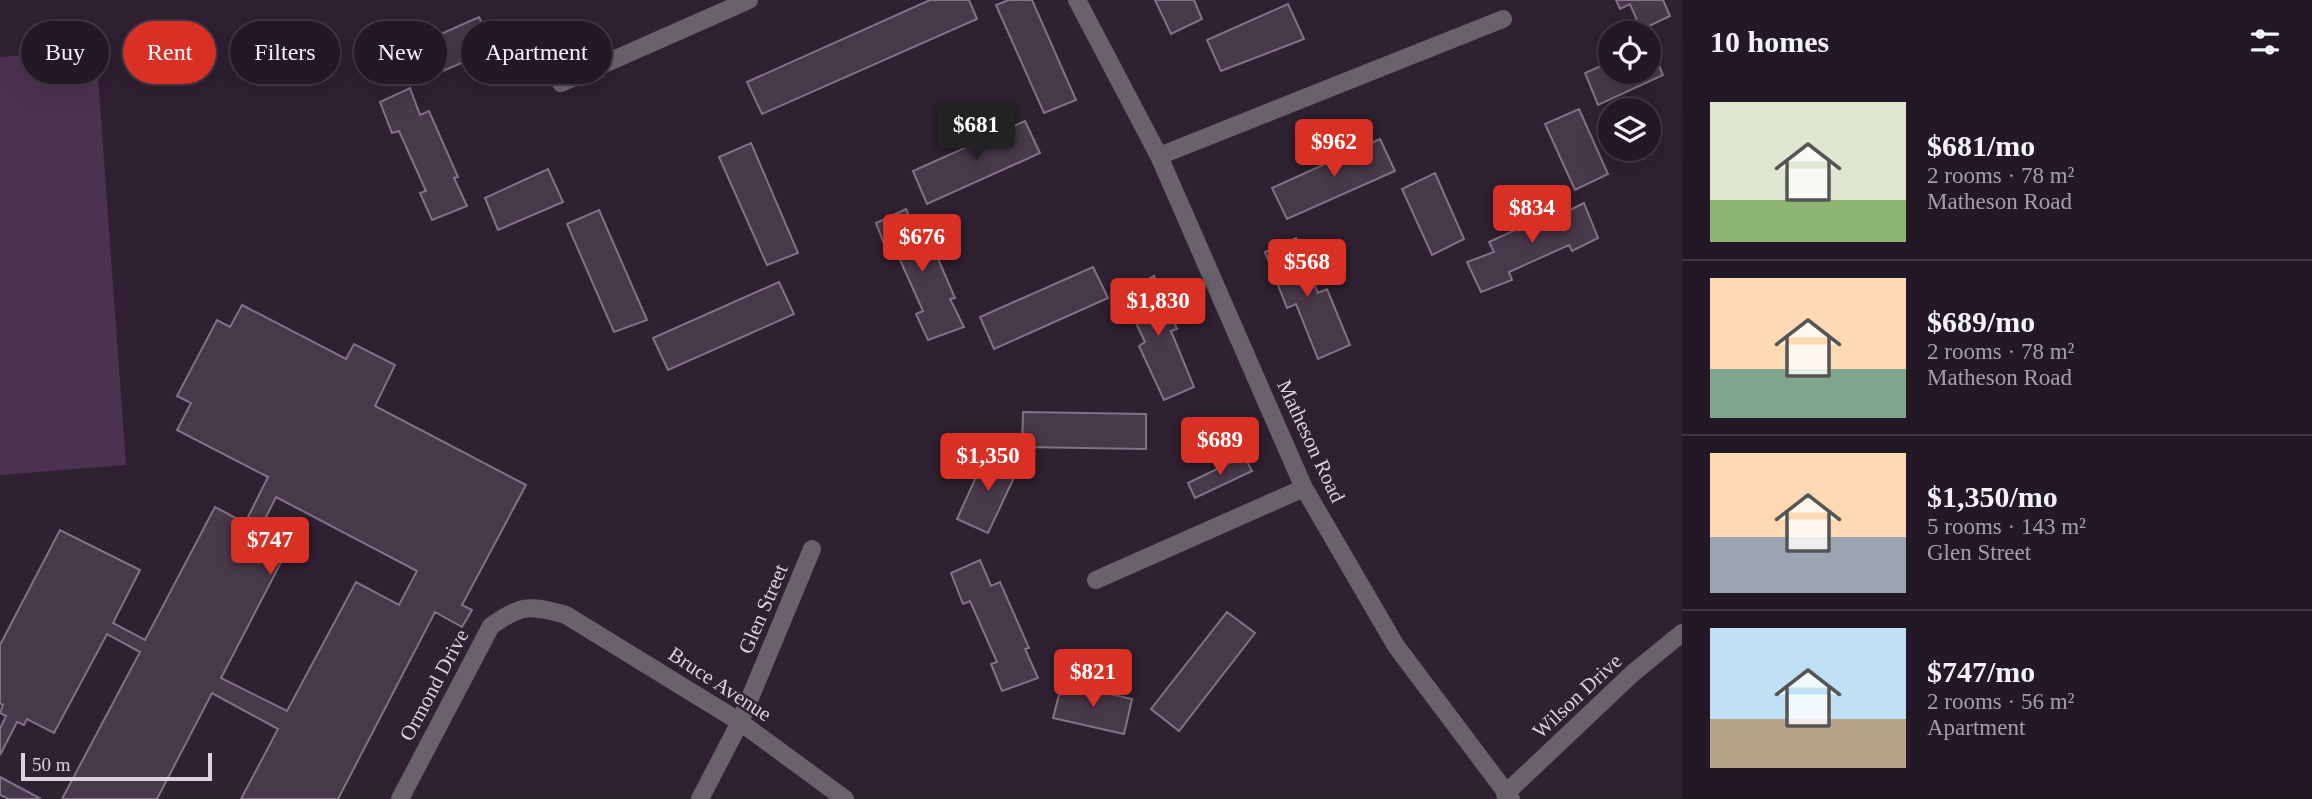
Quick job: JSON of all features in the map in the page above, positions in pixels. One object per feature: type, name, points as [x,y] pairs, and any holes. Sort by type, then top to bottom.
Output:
[{"type":"street","points":[[612,60],[749,0]]},
{"type":"street","name":"Matheson Road","points":[[1077,0],[1159,156],[1304,488],[1396,646],[1508,796]]},
{"type":"street","points":[[1159,156],[1503,19]]},
{"type":"street","points":[[1096,579],[1304,488]]},
{"type":"street","name":"Glen Street","points":[[700,799],[740,722],[812,550]]},
{"type":"street","name":"Ormond Drive","points":[[400,799],[491,626],[512,611],[540,607],[566,615]]},
{"type":"street","name":"Bruce Avenue","points":[[566,615],[740,722],[845,799]]},
{"type":"street","name":"Wilson Drive","points":[[1508,796],[1633,673],[1682,633]]},
{"type":"shaded area","points":[[21,55],[21,84],[99,84],[126,465],[0,475],[0,57]]},
{"type":"building","points":[[930,0],[969,0],[977,19],[762,114],[747,82]]},
{"type":"building","points":[[1009,0],[1032,0],[1076,100],[1044,113],[996,5]]},
{"type":"building","points":[[1155,0],[1194,0],[1202,19],[1171,34]]},
{"type":"building","points":[[1616,0],[1663,0],[1670,16],[1660,21],[1637,21],[1630,4],[1620,9]]},
{"type":"building","points":[[1288,4],[1304,39],[1221,71],[1207,40]]},
{"type":"building","points":[[461,25],[461,63],[447,69],[447,31]]},
{"type":"building","points":[[1598,67],[1598,84],[1644,84],[1613,98],[1598,98],[1598,105],[1585,73]]},
{"type":"building","points":[[410,88],[420,115],[429,111],[458,177],[454,178],[467,206],[432,220],[420,193],[426,191],[399,131],[392,133],[380,102]]},
{"type":"building","points":[[1579,109],[1598,152],[1598,161],[1602,161],[1608,174],[1575,190],[1545,124]]},
{"type":"building","points":[[1025,121],[1040,153],[927,204],[913,171]]},
{"type":"building","points":[[1380,139],[1395,171],[1287,219],[1272,188]]},
{"type":"building","points":[[751,143],[798,253],[767,265],[719,157]]},
{"type":"building","points":[[548,169],[563,202],[498,230],[485,198]]},
{"type":"building","points":[[1435,173],[1464,239],[1432,255],[1402,189]]},
{"type":"building","points":[[1584,203],[1598,238],[1572,251],[1569,245],[1509,272],[1512,280],[1481,292],[1467,262],[1494,252],[1489,242],[1555,212],[1556,217]]},
{"type":"building","points":[[906,209],[917,235],[926,231],[955,298],[950,299],[964,327],[928,340],[916,314],[923,311],[896,251],[888,254],[876,223]]},
{"type":"building","points":[[599,210],[647,320],[614,332],[567,224]]},
{"type":"building","points":[[1296,238],[1318,293],[1327,289],[1350,345],[1318,359],[1296,304],[1287,308],[1265,252]]},
{"type":"building","points":[[1093,267],[1108,298],[994,349],[980,317]]},
{"type":"building","points":[[1154,276],[1177,329],[1171,331],[1194,387],[1164,400],[1139,346],[1145,342],[1122,293]]},
{"type":"building","points":[[779,282],[794,314],[668,370],[653,338]]},
{"type":"building","points":[[242,305],[346,359],[354,344],[395,365],[375,406],[526,485],[462,605],[472,610],[462,627],[435,612],[338,799],[241,799],[278,729],[212,693],[157,799],[62,799],[140,652],[107,634],[54,733],[27,719],[24,725],[17,722],[0,755],[0,729],[6,716],[0,713],[3,705],[0,703],[0,645],[60,530],[140,570],[113,623],[145,640],[215,507],[245,523],[268,477],[177,430],[191,403],[177,396],[217,320],[230,327]],"holes":[[[276,497],[417,571],[399,605],[356,582],[287,711],[221,678],[289,547],[259,531]]]},
{"type":"building","points":[[1023,412],[1146,414],[1146,449],[1022,447]]},
{"type":"building","points":[[987,453],[1019,467],[988,533],[957,519]]},
{"type":"building","points":[[1244,456],[1252,471],[1195,498],[1188,483]]},
{"type":"building","points":[[980,560],[991,586],[1000,582],[1029,648],[1025,649],[1038,678],[1002,691],[991,664],[997,662],[970,601],[963,604],[951,573]]},
{"type":"building","points":[[1227,612],[1255,633],[1179,731],[1151,709]]},
{"type":"building","points":[[1062,683],[1132,699],[1124,734],[1053,718]]},
{"type":"building","points":[[0,777],[41,799],[9,799],[0,795]]}]
